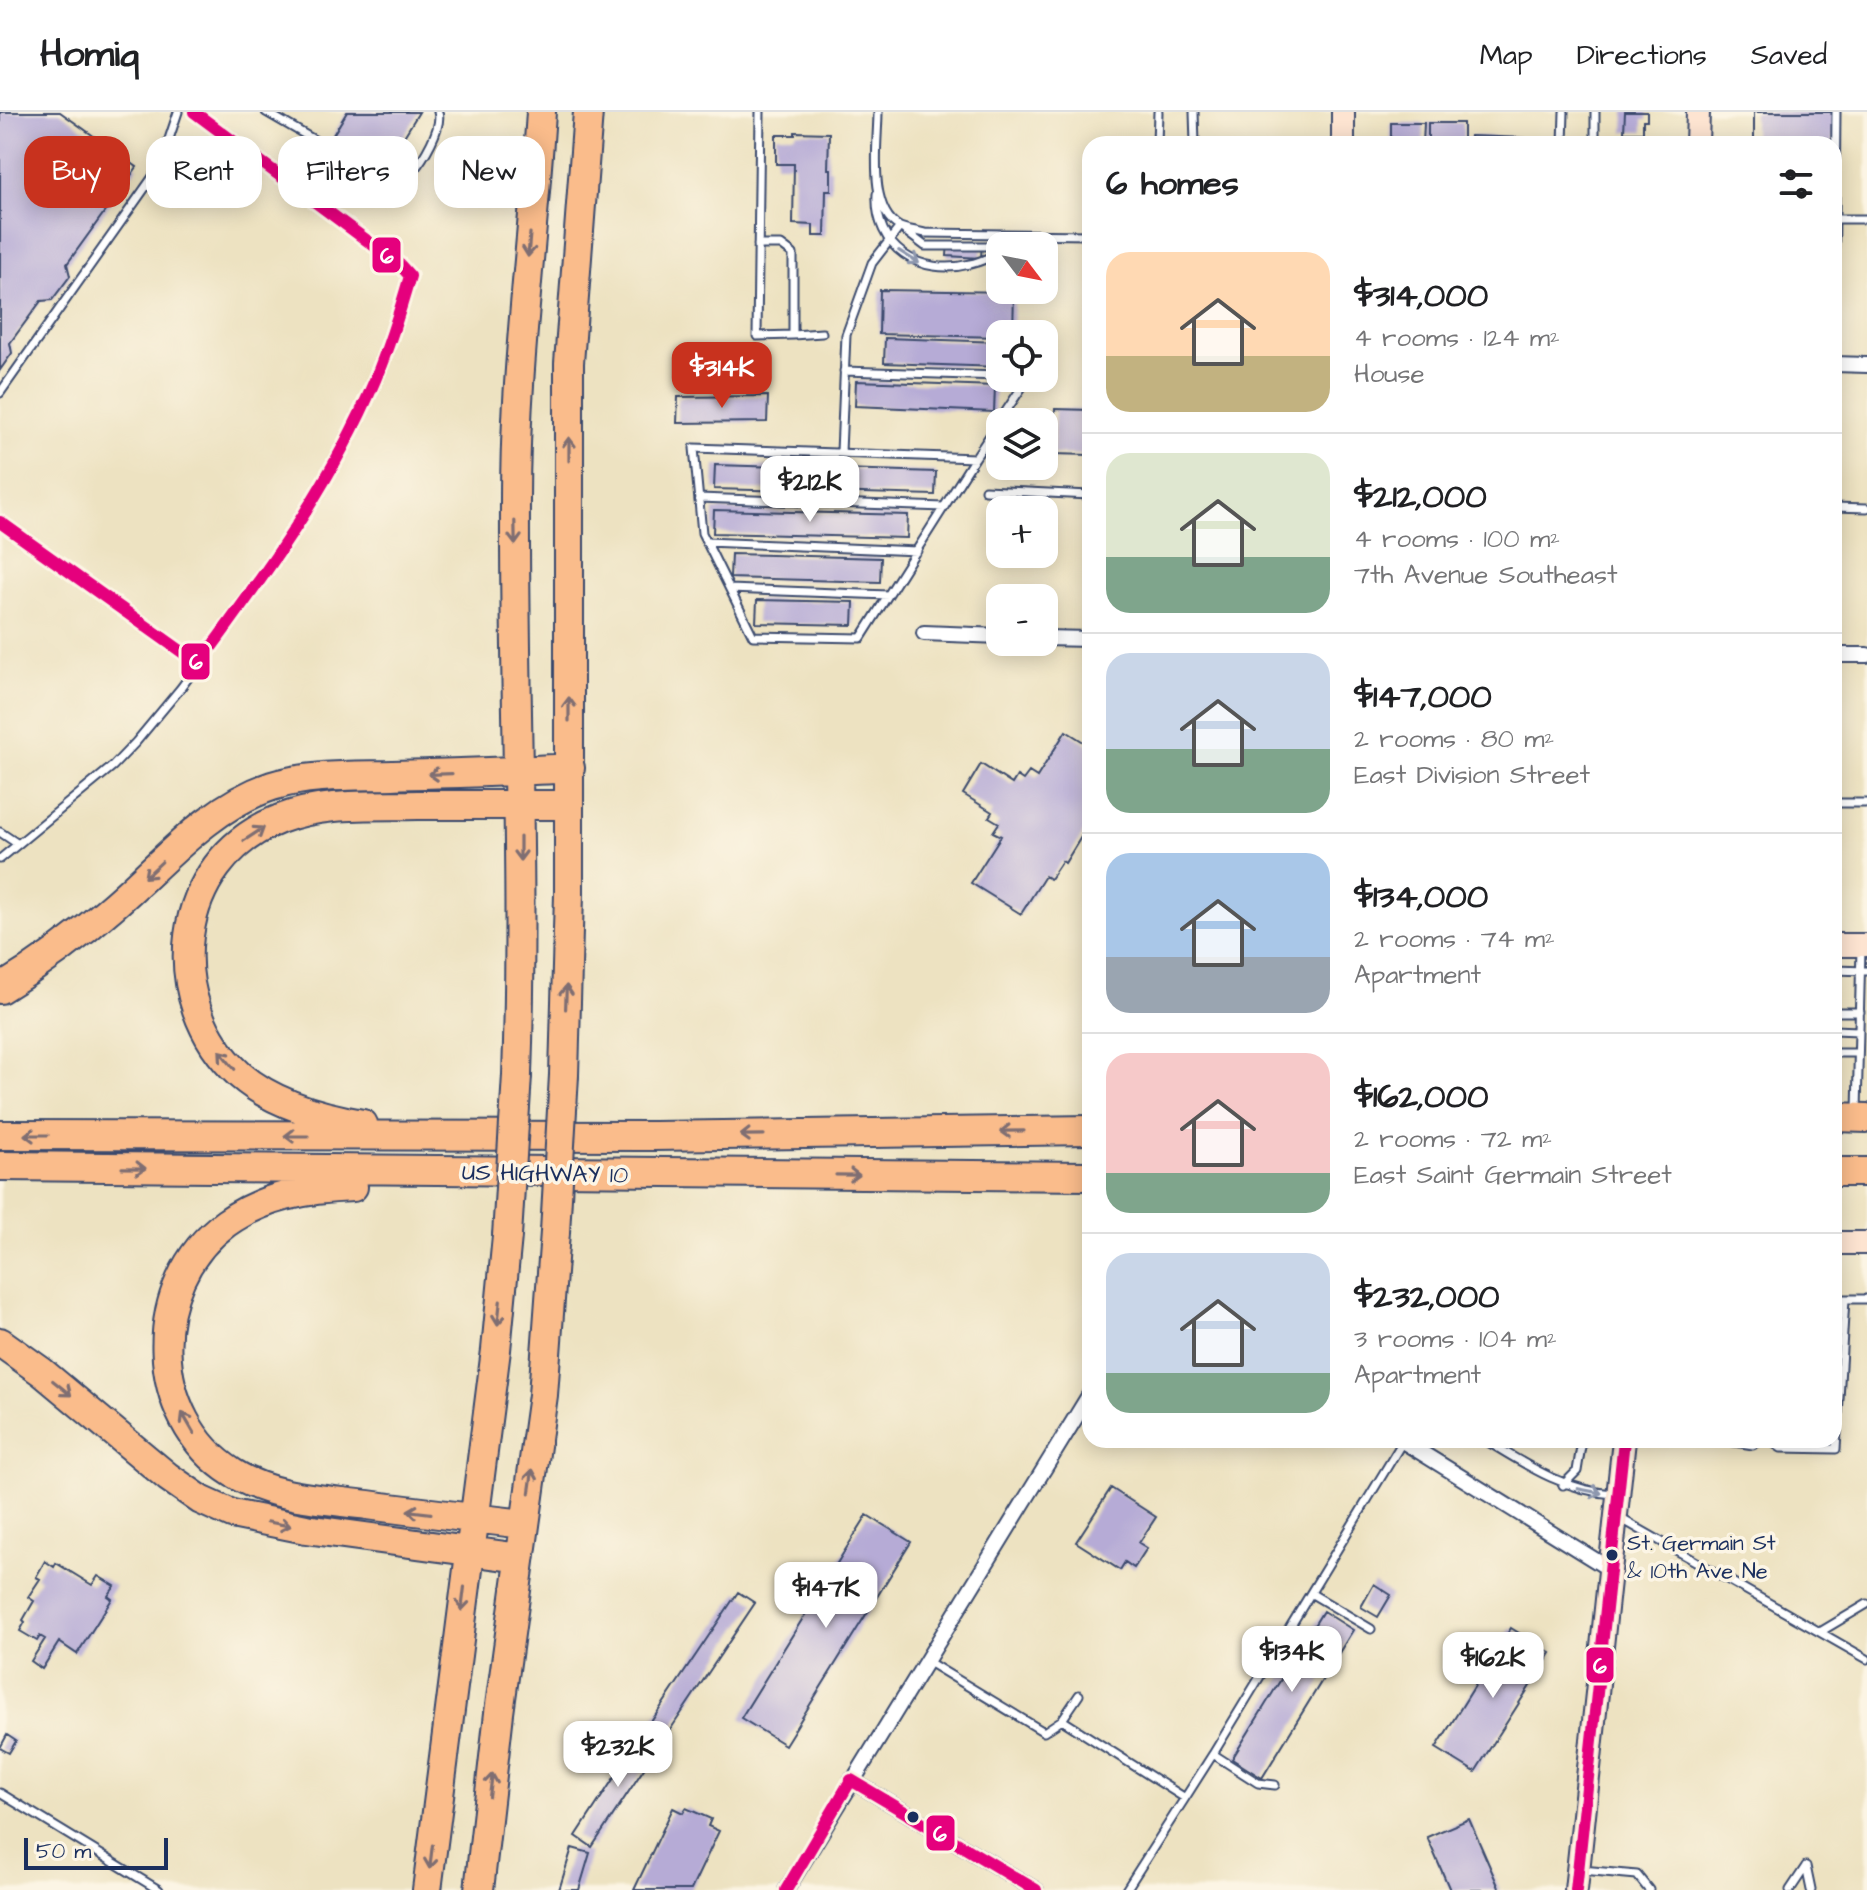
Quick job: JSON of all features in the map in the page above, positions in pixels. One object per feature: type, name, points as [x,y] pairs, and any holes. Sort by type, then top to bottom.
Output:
[{"type":"highway","points":[[529,112],[532,136]]},
{"type":"highway","points":[[539,136],[541,112]]},
{"type":"highway","points":[[479,1890],[543,1395],[555,1232],[564,1075],[570,768],[569,363],[588,112]]},
{"type":"highway","points":[[427,1890],[496,1350],[507,1236],[520,996],[515,498],[519,362],[533,208]]},
{"type":"highway","points":[[0,989],[81,933],[213,817],[272,786],[305,779],[570,768]]},
{"type":"highway","points":[[483,1136],[336,1119],[286,1102],[243,1077],[213,1043],[202,1024],[189,981],[188,941],[198,901],[209,878],[238,844],[280,819],[305,811],[367,806],[569,805]]},
{"type":"highway","name":"US HIGHWAY 10","points":[[0,1135],[483,1136],[1082,1130]]},
{"type":"highway","name":"US HIGHWAY 10","points":[[0,1166],[1082,1176]]},
{"type":"highway","points":[[525,1524],[285,1494],[249,1482],[220,1464],[200,1442],[173,1394],[166,1356],[168,1316],[183,1276],[208,1240],[225,1224],[268,1201],[321,1188],[526,1172]]},
{"type":"highway","points":[[0,1342],[42,1372],[168,1477],[201,1500],[232,1514],[520,1558]]},
{"type":"street","points":[[1343,112],[1343,136]]},
{"type":"street","points":[[1697,136],[1698,112]]},
{"type":"street","points":[[1842,364],[1867,365]]},
{"type":"street","points":[[924,633],[986,635]]},
{"type":"street","points":[[1058,638],[1082,639]]},
{"type":"street","points":[[1842,655],[1867,655]]},
{"type":"street","points":[[1842,945],[1864,945]]},
{"type":"street","points":[[1842,1243],[1867,1243]]},
{"type":"street","points":[[786,1890],[1082,1407]]},
{"type":"street","points":[[1415,1448],[1611,1570]]},
{"type":"street","points":[[1577,1880],[1623,1448]]},
{"type":"street","points":[[851,1780],[1036,1890]]},
{"type":"lane","points":[[0,393],[152,178],[163,157],[178,112]]},
{"type":"lane","points":[[0,859],[113,766],[136,742],[199,664],[283,549],[357,420],[395,326],[410,276],[400,265],[194,112]]},
{"type":"lane","points":[[266,112],[387,182],[404,178],[416,165],[439,128],[438,112]]},
{"type":"lane","points":[[760,112],[757,336],[822,333]]},
{"type":"lane","points":[[878,112],[876,211],[890,240],[910,261],[928,266],[968,265],[986,258]]},
{"type":"lane","points":[[1157,136],[1158,112]]},
{"type":"lane","points":[[1194,112],[1195,136]]},
{"type":"lane","points":[[1563,136],[1564,112]]},
{"type":"lane","points":[[1595,112],[1595,136]]},
{"type":"lane","points":[[1836,112],[1836,136]]},
{"type":"lane","points":[[877,192],[887,214],[925,246],[986,246]]},
{"type":"lane","points":[[1842,219],[1867,219]]},
{"type":"lane","points":[[900,227],[925,233],[986,234]]},
{"type":"lane","points":[[841,452],[846,335],[872,263],[900,227]]},
{"type":"lane","points":[[1058,234],[1082,235]]},
{"type":"lane","points":[[758,245],[781,245],[793,254],[793,335]]},
{"type":"lane","points":[[844,371],[986,376]]},
{"type":"lane","points":[[975,458],[694,448],[702,533],[753,636],[861,638],[1019,392]]},
{"type":"lane","points":[[985,490],[1082,495]]},
{"type":"lane","points":[[699,498],[944,507]]},
{"type":"lane","points":[[1842,507],[1867,508]]},
{"type":"lane","points":[[0,522],[199,664]]},
{"type":"lane","points":[[706,542],[917,551]]},
{"type":"lane","points":[[730,589],[888,595]]},
{"type":"lane","points":[[1842,803],[1867,803]]},
{"type":"lane","points":[[0,832],[18,844]]},
{"type":"lane","points":[[1853,1117],[1864,945]]},
{"type":"lane","points":[[1842,970],[1864,970]]},
{"type":"lane","points":[[1842,1012],[1860,1012]]},
{"type":"lane","points":[[1842,1030],[1859,1031]]},
{"type":"lane","points":[[1842,1053],[1858,1053]]},
{"type":"lane","points":[[1842,1349],[1845,1299],[1867,1299]]},
{"type":"lane","points":[[1126,1890],[1312,1594],[1397,1448]]},
{"type":"lane","points":[[1499,1448],[1563,1485],[1593,1493],[1617,1505],[1867,1659]]},
{"type":"lane","points":[[1563,1485],[1577,1471],[1581,1448]]},
{"type":"lane","points":[[1781,1448],[1836,1448]]},
{"type":"lane","points":[[1312,1594],[1371,1629]]},
{"type":"lane","points":[[1820,1632],[1867,1604]]},
{"type":"lane","points":[[925,1660],[1044,1732],[1062,1720],[1079,1695]]},
{"type":"lane","points":[[1062,1720],[1185,1798]]},
{"type":"lane","points":[[1213,1754],[1258,1783],[1275,1785]]},
{"type":"lane","points":[[0,1793],[159,1890]]},
{"type":"lane","points":[[1790,1890],[1806,1866],[1811,1890]]},
{"type":"lane","points":[[1577,1880],[1637,1875],[1649,1890]]},
{"type":"building","points":[[0,112],[60,112],[94,136],[24,136],[24,208],[107,208],[67,264],[70,276],[52,300],[41,301],[10,343],[12,353],[0,370]]},
{"type":"building","points":[[347,112],[419,112],[404,136],[333,135]]},
{"type":"building","points":[[1625,112],[1647,112],[1643,132],[1624,132]]},
{"type":"building","points":[[1754,112],[1834,112],[1833,136],[1754,136]]},
{"type":"building","points":[[1391,123],[1424,123],[1423,136],[1391,136]]},
{"type":"building","points":[[1428,123],[1463,123],[1463,136],[1428,136]]},
{"type":"building","points":[[795,132],[829,133],[831,190],[826,190],[825,236],[813,236],[813,225],[793,224],[794,164],[776,164],[776,135],[795,135]]},
{"type":"building","points":[[130,162],[137,167],[130,177]]},
{"type":"building","points":[[948,242],[982,242],[981,258],[947,256]]},
{"type":"building","points":[[880,290],[986,292],[986,304],[1014,304],[1013,320],[986,320],[986,337],[879,334]]},
{"type":"building","points":[[885,338],[986,342],[986,367],[884,363]]},
{"type":"building","points":[[856,381],[986,386],[986,392],[995,392],[994,408],[986,408],[986,412],[855,406]]},
{"type":"building","points":[[768,396],[767,422],[677,423],[678,397]]},
{"type":"building","points":[[1058,409],[1082,410],[1082,455],[1058,454]]},
{"type":"building","points":[[715,465],[936,472],[935,495],[714,489]]},
{"type":"building","points":[[714,510],[908,515],[907,538],[713,533]]},
{"type":"building","points":[[731,554],[881,558],[880,582],[730,578]]},
{"type":"building","points":[[757,600],[854,602],[853,625],[756,623]]},
{"type":"building","points":[[1066,731],[1082,741],[1082,835],[1065,863],[1062,861],[1050,879],[1045,876],[1021,914],[971,883],[1001,836],[993,832],[999,823],[989,817],[992,812],[963,794],[981,764],[1012,784],[1017,776],[1023,780],[1029,772],[1037,777]]},
{"type":"building","points":[[1111,1488],[1156,1517],[1139,1543],[1147,1548],[1134,1568],[1125,1562],[1120,1570],[1076,1542]]},
{"type":"building","points":[[867,1515],[911,1542],[785,1745],[741,1718]]},
{"type":"building","points":[[45,1561],[54,1567],[56,1563],[92,1585],[98,1576],[115,1586],[108,1596],[112,1599],[77,1654],[59,1642],[42,1669],[31,1661],[45,1639],[40,1636],[37,1641],[20,1631],[34,1601],[28,1597],[40,1579],[36,1577]]},
{"type":"building","points":[[1374,1584],[1391,1595],[1378,1617],[1361,1607]]},
{"type":"building","points":[[738,1592],[755,1603],[666,1736],[649,1725]]},
{"type":"building","points":[[1323,1611],[1353,1630],[1262,1778],[1232,1759]]},
{"type":"building","points":[[1511,1628],[1551,1653],[1475,1772],[1436,1748]]},
{"type":"building","points":[[644,1732],[661,1743],[592,1847],[576,1836]]},
{"type":"building","points":[[7,1735],[16,1741],[9,1753],[0,1748]]},
{"type":"building","points":[[673,1808],[683,1813],[686,1808],[711,1819],[708,1826],[719,1831],[691,1890],[634,1890]]},
{"type":"building","points":[[1469,1819],[1500,1890],[1450,1890],[1427,1837]]},
{"type":"building","points":[[572,1848],[590,1853],[579,1890],[559,1890]]},
{"type":"transit line","name":"6","points":[[0,522],[199,664],[296,527],[358,418],[385,354],[410,276],[400,265],[194,112]]},
{"type":"transit line","name":"6","points":[[1576,1890],[1623,1448]]},
{"type":"transit line","name":"6","points":[[786,1890],[851,1780],[1036,1890]]},
{"type":"place","name":"St. Germain St & 10th Ave Ne","points":[[1612,1555]]}]
